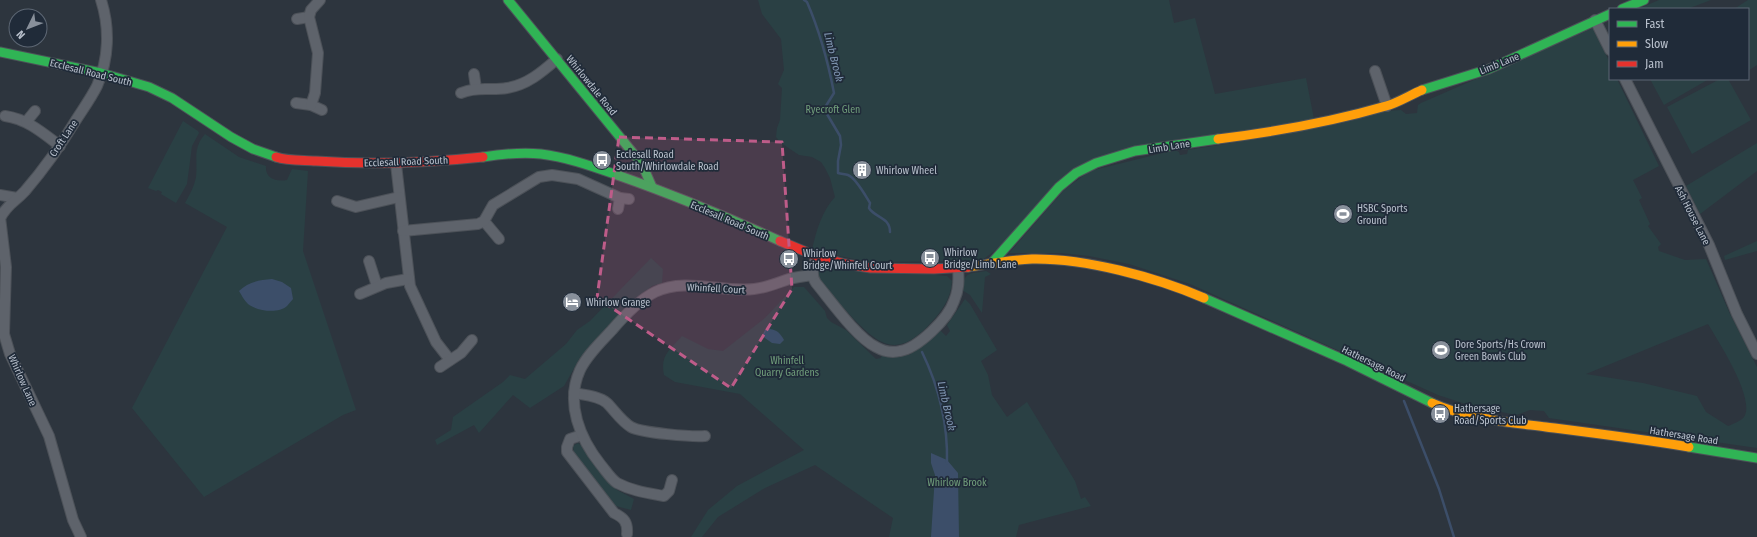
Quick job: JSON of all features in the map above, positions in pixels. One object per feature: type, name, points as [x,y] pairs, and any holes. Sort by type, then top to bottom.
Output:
[{"type":"main road","name":"Whirlowdale Road","points":[[508,0],[642,164],[652,187]]},
{"type":"main road","points":[[1624,8],[1644,0]]},
{"type":"main road","name":"Limb Lane","points":[[991,264],[1059,187],[1076,174],[1096,163],[1136,151],[1256,134],[1319,122],[1387,106],[1428,86],[1489,68],[1609,14]]},
{"type":"main road","name":"Ecclesall Road South","points":[[0,52],[101,73],[150,87],[172,98],[231,137],[253,149],[280,158],[331,162],[396,164],[438,162],[512,153],[541,154],[588,165],[652,187],[816,256],[871,268],[901,270],[958,268],[991,264]]},
{"type":"main road","name":"Hathersage Road","points":[[991,264],[1030,259],[1070,261],[1109,268],[1167,285],[1201,297],[1347,361],[1387,382],[1441,406],[1476,418],[1649,440],[1757,458]]},
{"type":"street","name":"Croft Lane","points":[[0,218],[7,206],[24,191],[60,146],[96,87],[108,44],[106,20],[101,0]]},
{"type":"street","points":[[311,105],[316,93],[318,53],[309,17],[311,10],[320,0]]},
{"type":"street","points":[[297,19],[309,17]]},
{"type":"street","points":[[1595,20],[1609,48]]},
{"type":"street","points":[[462,93],[476,88],[508,88],[522,84],[533,78],[557,60]]},
{"type":"street","points":[[1374,71],[1387,106]]},
{"type":"street","points":[[474,74],[476,88]]},
{"type":"street","name":"Ash House Lane","points":[[1626,80],[1709,245],[1737,314],[1757,354]]},
{"type":"street","points":[[296,103],[311,105],[322,110]]},
{"type":"street","points":[[26,122],[35,111]]},
{"type":"street","points":[[5,116],[26,122],[60,146]]},
{"type":"street","points":[[396,164],[408,279],[412,292],[436,342],[450,360]]},
{"type":"street","points":[[403,231],[478,224],[484,221],[493,205],[539,177],[552,175],[578,179],[625,199],[618,209]]},
{"type":"street","points":[[0,195],[17,198]]},
{"type":"street","points":[[337,201],[356,207],[400,198]]},
{"type":"street","name":"Whirlow Lane","points":[[0,218],[6,267],[4,334],[10,354],[49,436],[73,520],[80,537]]},
{"type":"street","points":[[484,221],[498,239]]},
{"type":"street","points":[[816,256],[813,275],[816,283],[859,334],[874,347],[893,352],[907,349],[923,338],[949,311],[957,292],[958,268]]},
{"type":"street","points":[[369,261],[377,286]]},
{"type":"street","name":"Whinfell Court","points":[[672,480],[669,490],[664,496],[632,490],[616,482],[596,458],[582,435],[576,418],[574,393],[576,380],[581,368],[591,354],[637,305],[655,292],[684,286],[754,289],[789,279],[813,275]]},
{"type":"street","points":[[360,294],[377,286],[408,279]]},
{"type":"street","points":[[440,367],[467,348],[472,340]]},
{"type":"street","points":[[574,393],[586,395],[605,402],[626,424],[639,431],[695,437],[705,436]]},
{"type":"street","points":[[582,435],[570,439],[567,452],[614,513],[624,518],[626,522],[627,534]]},
{"type":"highlighted area","points":[[619,137],[782,142],[792,289],[731,388],[597,298]]},
{"type":"green space","name":"Ryecroft Glen","points":[[758,0],[1169,0],[1174,23],[1195,18],[1215,94],[1306,78],[1314,119],[1090,160],[997,249],[981,261],[868,262],[812,250],[820,222],[826,209],[835,197],[830,178],[821,162],[812,157],[799,155],[781,143],[776,137],[780,120],[782,88],[778,84],[784,70],[781,39],[762,14]]},
{"type":"green space","points":[[1659,0],[1711,0],[1690,8],[1640,8]]},
{"type":"green space","points":[[1748,0],[1757,0],[1757,65],[1749,70],[1749,8],[1736,8]]},
{"type":"green space","name":"HSBC Sports Ground","points":[[1593,28],[1609,61],[1609,80],[1617,80],[1659,166],[1633,180],[1642,198],[1639,200],[1650,224],[1648,226],[1661,244],[1658,247],[1659,251],[1685,260],[1706,259],[1730,314],[1757,367],[1757,448],[1549,418],[1544,411],[1530,410],[1516,415],[1472,406],[1438,395],[1190,284],[1129,264],[1089,256],[1061,253],[1009,253],[1065,189],[1090,171],[1175,150],[1179,152],[1180,155],[1187,154],[1188,150],[1319,128],[1393,110],[1401,110],[1406,114],[1417,113],[1418,105]],"holes":[[[1708,324],[1727,356],[1741,384],[1745,397],[1746,409],[1744,417],[1728,426],[1706,412],[1697,396],[1643,383],[1586,374]]]},
{"type":"green space","points":[[1651,80],[1707,80],[1664,105]]},
{"type":"green space","points":[[1718,80],[1729,80],[1751,120],[1692,154],[1667,107]]},
{"type":"green space","points":[[183,121],[199,133],[192,146],[187,184],[176,203],[161,194],[162,192],[148,188]]},
{"type":"green space","points":[[205,134],[239,157],[266,166],[267,174],[272,179],[287,180],[292,169],[308,171],[303,251],[356,410],[343,415],[204,497],[132,408],[227,227],[185,203],[192,190],[196,177],[196,155],[198,145]]},
{"type":"green space","points":[[1757,143],[1757,171],[1700,214],[1686,186]]},
{"type":"green space","points":[[1757,241],[1757,251],[1725,260],[1724,256]]},
{"type":"green space","points":[[651,258],[663,269],[662,283],[652,286],[599,336],[580,358],[564,386],[530,408],[513,395],[479,433],[474,425],[437,445],[435,440],[451,430],[453,417],[503,382],[510,375],[525,379],[566,344],[577,330],[590,321]]},
{"type":"green space","points":[[827,265],[947,276],[952,281],[950,294],[941,311],[928,326],[916,336],[906,343],[896,345],[887,344],[878,340],[860,325],[817,278],[817,271],[822,266]]},
{"type":"green space","points":[[986,271],[991,274],[985,277],[982,313],[970,295],[962,290],[966,276],[972,273]]},
{"type":"green space","points":[[794,287],[804,287],[825,311],[827,318],[831,322],[846,330],[876,359],[881,358],[882,350],[909,355],[939,329],[946,336],[950,331],[947,325],[965,299],[970,304],[997,350],[981,361],[988,375],[992,395],[1007,417],[1027,402],[1075,481],[1081,499],[1085,497],[1091,506],[1019,525],[1016,537],[889,537],[893,518],[815,465],[765,488],[718,517],[702,537],[691,537],[708,510],[737,486],[804,450],[740,394],[675,382],[664,375],[663,363],[665,358],[670,349],[682,336],[708,349],[723,351],[765,318]]},
{"type":"green space","points":[[578,443],[583,447],[595,466],[617,490],[634,499],[631,510],[616,506],[574,453],[573,446]]},
{"type":"water","points":[[272,279],[282,282],[291,288],[293,299],[287,306],[278,310],[268,311],[252,306],[248,304],[239,291],[246,285],[254,282]]},
{"type":"water","points":[[765,330],[775,330],[783,338],[784,340],[780,344],[772,343],[762,336]]},
{"type":"water","points":[[931,453],[947,460],[958,473],[959,537],[931,537],[935,475],[931,463]]},
{"type":"waterway","name":"Limb Brook","points":[[804,0],[807,2],[812,13],[820,36],[834,93],[824,109],[840,136],[841,145],[838,161],[838,173],[848,175],[854,180],[870,203],[869,208],[888,223],[890,232]]},
{"type":"waterway","name":"Limb Brook","points":[[922,352],[938,392],[946,434],[947,463]]},
{"type":"waterway","points":[[1404,401],[1439,489],[1454,537]]},
{"type":"traffic: fast","points":[[508,0],[642,164],[652,187]]},
{"type":"traffic: fast","points":[[1624,8],[1644,0]]},
{"type":"traffic: fast","points":[[1422,90],[1489,69],[1609,14]]},
{"type":"traffic: fast","points":[[0,52],[101,73],[149,87],[172,98],[231,137],[253,149],[276,157]]},
{"type":"traffic: fast","points":[[991,264],[1059,187],[1076,173],[1096,163],[1135,151],[1218,139]]},
{"type":"traffic: fast","points":[[483,157],[534,153],[571,160],[660,191],[780,241]]},
{"type":"traffic: fast","points":[[1204,298],[1347,361],[1432,403]]},
{"type":"traffic: fast","points":[[1689,447],[1757,458]]},
{"type":"traffic: slow","points":[[1218,139],[1281,130],[1365,112],[1390,105],[1422,90]]},
{"type":"traffic: slow","points":[[968,267],[1032,259],[1097,265],[1142,276],[1204,298]]},
{"type":"traffic: slow","points":[[1432,403],[1460,413],[1488,419],[1689,447]]},
{"type":"traffic: jam","points":[[276,157],[296,160],[379,163],[441,161],[483,157]]},
{"type":"traffic: jam","points":[[780,241],[816,256],[845,264],[871,268],[934,269],[968,267]]},
{"type":"place","name":"Ecclesall Road South/Whirlowdale Road","points":[[602,160]]},
{"type":"place","name":"Whirlow Wheel","points":[[862,170]]},
{"type":"place","name":"HSBC Sports Ground","points":[[1343,214]]},
{"type":"place","name":"Whirlow Bridge/Limb Lane","points":[[930,258]]},
{"type":"place","name":"Whirlow Bridge/Whinfell Court","points":[[789,259]]},
{"type":"place","name":"Whirlow Grange","points":[[572,302]]},
{"type":"place","name":"Dore Sports/Hs Crown Green Bowls Club","points":[[1441,350]]},
{"type":"place","name":"Hathersage Road/Sports Club","points":[[1440,414]]},
{"type":"park label","name":"Whinfell Quarry Gardens","points":[[787,366]]},
{"type":"park label","name":"Whirlow Brook","points":[[957,482]]}]
